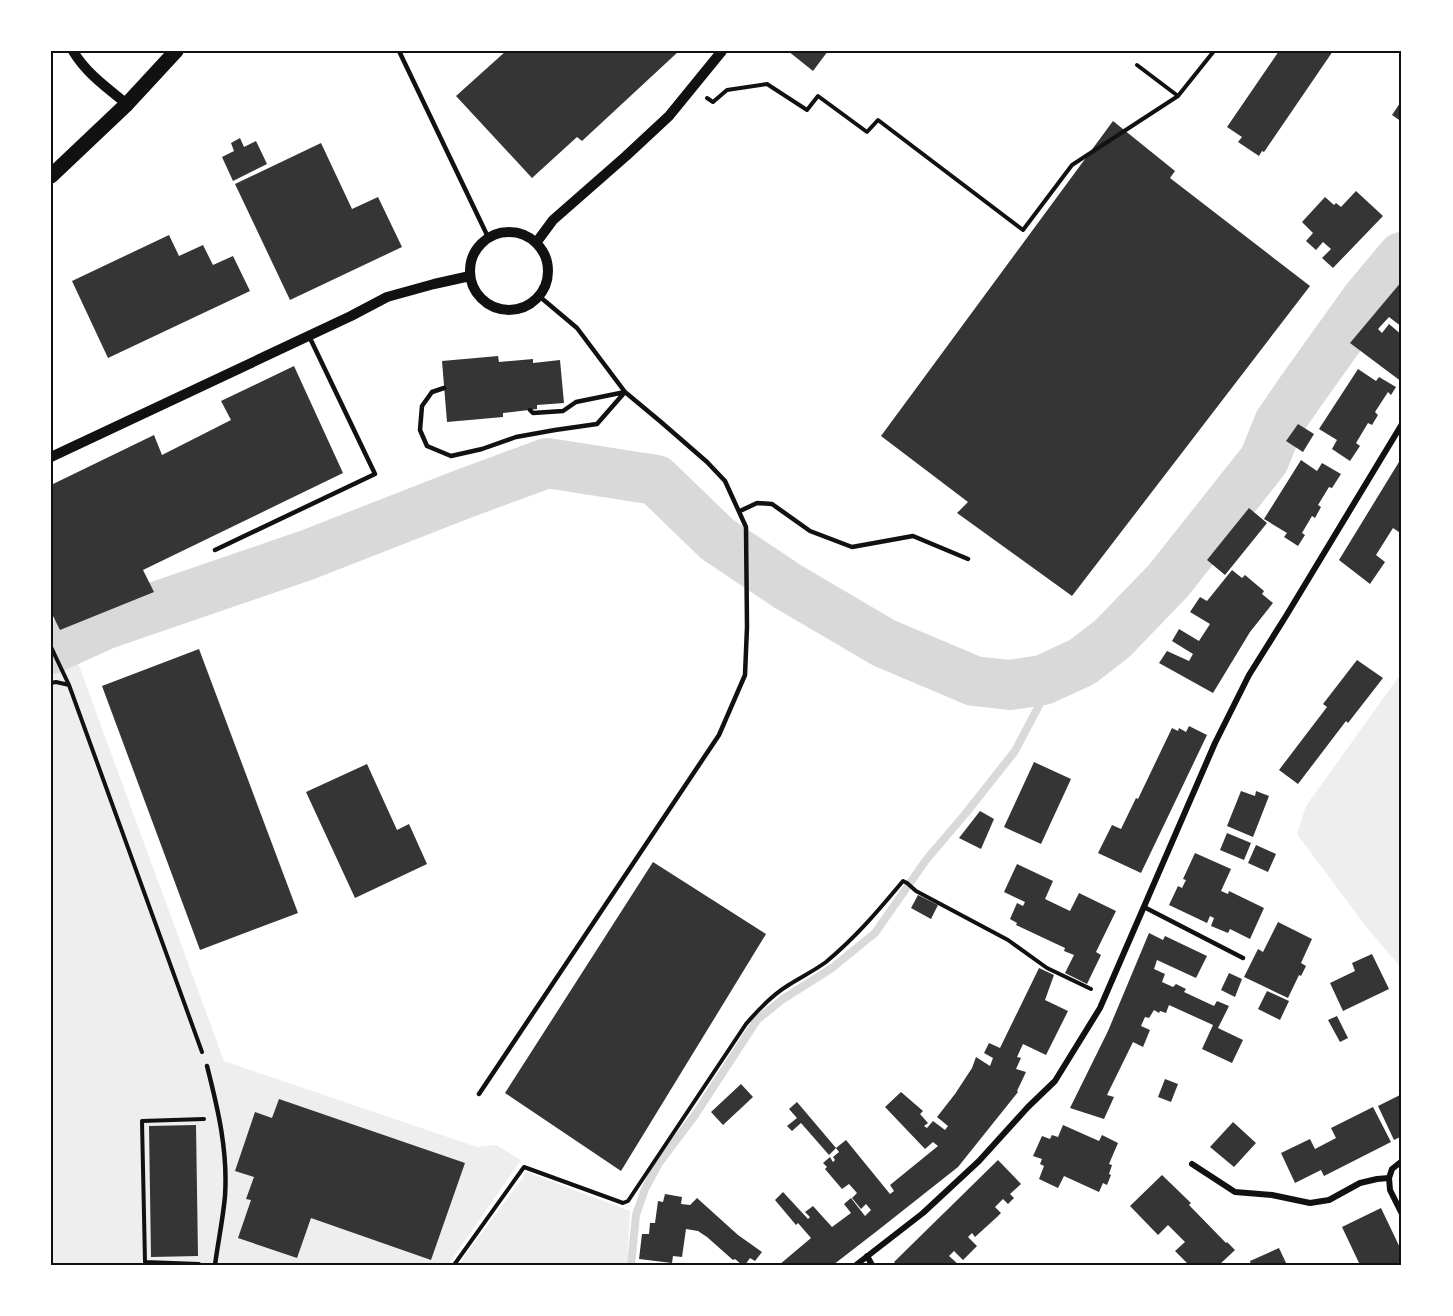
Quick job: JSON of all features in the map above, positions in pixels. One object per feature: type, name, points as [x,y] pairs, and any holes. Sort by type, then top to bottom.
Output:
[{"type":"main road","points":[[51,176],[127,104],[176,51]]},
{"type":"street","points":[[73,51],[81,64],[127,104]]},
{"type":"street","points":[[536,243],[553,220],[669,116],[722,51]]},
{"type":"street","points":[[505,231],[517,232],[530,237],[542,250],[547,262],[548,276],[544,289],[528,305],[516,310],[499,309],[487,303],[474,289],[470,276],[470,262],[472,255],[488,237],[505,231]]},
{"type":"street","points":[[51,457],[387,297],[470,276]]},
{"type":"street","points":[[856,1265],[923,1214],[979,1161],[1055,1081],[1100,1008],[1215,743],[1249,675],[1402,424]]},
{"type":"street","points":[[1402,1161],[1392,1169],[1389,1178],[1390,1190],[1402,1214]]},
{"type":"street","points":[[1192,1164],[1235,1192],[1272,1195],[1310,1203],[1329,1200],[1360,1183],[1389,1178]]},
{"type":"street","points":[[867,1256],[872,1265]]},
{"type":"lane","points":[[399,51],[488,237]]},
{"type":"lane","points":[[479,1094],[719,735],[745,675],[746,526],[724,481],[707,462],[625,392],[577,328],[539,296]]},
{"type":"lane","points":[[215,550],[375,474],[309,336]]},
{"type":"lane","points":[[444,388],[432,392],[422,406],[420,430],[427,446],[451,456],[516,437],[597,424],[625,392]]},
{"type":"lane","points":[[530,410],[533,413],[563,411],[576,402],[625,392]]},
{"type":"lane","points":[[740,511],[757,503],[772,504],[810,531],[852,547],[913,536],[968,559]]},
{"type":"lane","points":[[1144,907],[1243,958]]},
{"type":"lane","points":[[207,1066],[220,1119],[225,1156],[225,1196],[215,1265]]},
{"type":"path","points":[[692,87],[713,102],[727,90],[767,84],[807,110],[818,96],[867,132],[878,120],[1023,230],[1072,165],[1178,96],[1214,51]]},
{"type":"path","points":[[1137,65],[1178,96]]},
{"type":"path","points":[[51,647],[69,685],[207,1066]]},
{"type":"path","points":[[51,683],[69,685]]},
{"type":"path","points":[[454,1265],[524,1167],[623,1203],[628,1201],[746,1024],[784,987],[823,964],[848,943],[870,921],[903,881],[916,891],[1008,940],[1047,968],[1105,995]]},
{"type":"path","points":[[215,1265],[145,1262],[142,1120],[220,1119]]},
{"type":"shaded area","points":[[74,652],[224,1061],[477,1147],[496,1145],[521,1160],[448,1265],[51,1265],[51,660]]},
{"type":"shaded area","points":[[1402,672],[1402,969],[1367,928],[1297,834],[1306,806]]},
{"type":"shaded area","points":[[527,1172],[630,1211],[627,1265],[458,1265]]},
{"type":"building","points":[[506,51],[679,51],[582,141],[577,137],[532,178],[456,96]]},
{"type":"building","points":[[788,51],[828,51],[813,71]]},
{"type":"building","points":[[1279,51],[1333,51],[1259,156],[1238,142],[1242,137],[1227,127]]},
{"type":"building","points":[[1402,100],[1402,122],[1392,115]]},
{"type":"building","points":[[1113,121],[1175,171],[1170,178],[1310,286],[1072,596],[957,513],[968,502],[881,436]]},
{"type":"building","points":[[240,138],[244,147],[256,141],[267,164],[233,181],[222,157],[234,151],[231,143]]},
{"type":"building","points":[[321,143],[352,209],[378,197],[402,247],[290,300],[235,184]]},
{"type":"building","points":[[1356,191],[1383,216],[1333,268],[1322,258],[1331,249],[1323,242],[1316,250],[1306,241],[1313,233],[1302,222],[1325,197],[1334,205],[1336,203],[1341,207]]},
{"type":"building","points":[[169,235],[179,256],[203,245],[213,265],[233,256],[250,291],[108,358],[72,281]]},
{"type":"building","points":[[1402,281],[1402,327],[1389,317],[1378,329],[1382,333],[1389,324],[1402,335],[1402,382],[1350,343]]},
{"type":"building","points":[[498,356],[499,362],[533,359],[533,363],[560,360],[564,403],[537,405],[537,409],[503,413],[503,417],[447,422],[442,361]]},
{"type":"building","points":[[294,366],[343,473],[143,570],[154,592],[60,630],[51,612],[51,485],[154,435],[162,455],[231,420],[221,401]]},
{"type":"building","points":[[1358,369],[1376,381],[1379,377],[1396,387],[1391,395],[1388,392],[1375,412],[1378,415],[1372,425],[1368,423],[1356,443],[1360,446],[1350,461],[1332,449],[1337,440],[1319,429]]},
{"type":"building","points":[[1298,424],[1314,434],[1303,452],[1286,441]]},
{"type":"building","points":[[1402,457],[1402,510],[1400,512],[1402,513],[1402,534],[1393,528],[1376,555],[1385,562],[1370,584],[1339,560]]},
{"type":"building","points":[[1301,460],[1317,471],[1322,463],[1341,474],[1332,488],[1329,487],[1318,505],[1321,507],[1315,518],[1312,516],[1302,533],[1305,535],[1298,546],[1284,537],[1287,533],[1264,519]]},
{"type":"building","points":[[1249,508],[1267,523],[1225,575],[1207,560]]},
{"type":"building","points":[[1232,570],[1242,578],[1245,575],[1264,591],[1262,594],[1273,603],[1250,632],[1213,693],[1159,663],[1167,651],[1189,661],[1193,654],[1172,641],[1179,629],[1199,641],[1210,624],[1190,612],[1200,597],[1207,601]]},
{"type":"building","points":[[199,649],[298,913],[200,950],[102,686]]},
{"type":"building","points":[[1357,660],[1383,678],[1348,723],[1346,721],[1298,784],[1279,770],[1327,707],[1323,704]]},
{"type":"building","points":[[1189,726],[1207,735],[1141,873],[1098,853],[1112,825],[1121,829],[1172,728],[1178,731],[1179,728],[1186,732]]},
{"type":"building","points":[[1034,762],[1071,779],[1041,844],[1004,827]]},
{"type":"building","points":[[367,764],[397,830],[409,824],[427,864],[355,898],[306,792]]},
{"type":"building","points":[[1241,791],[1255,796],[1256,791],[1269,796],[1253,837],[1227,826]]},
{"type":"building","points":[[980,811],[994,819],[981,849],[959,838]]},
{"type":"building","points":[[1227,833],[1251,843],[1244,860],[1220,850]]},
{"type":"building","points":[[1256,845],[1276,854],[1268,872],[1248,863]]},
{"type":"building","points":[[1195,853],[1231,869],[1221,891],[1228,894],[1229,891],[1264,908],[1250,939],[1230,929],[1228,933],[1211,926],[1214,918],[1210,916],[1207,923],[1169,905],[1178,886],[1182,888],[1186,880],[1183,879]]},
{"type":"building","points":[[653,862],[766,934],[621,1171],[505,1093]]},
{"type":"building","points":[[1017,864],[1053,881],[1045,899],[1070,911],[1079,893],[1116,911],[1096,952],[1101,955],[1087,984],[1065,973],[1074,955],[1064,951],[1065,948],[1016,925],[1017,923],[1010,919],[1017,903],[1023,906],[1025,902],[1004,892]]},
{"type":"building","points":[[918,895],[938,905],[931,919],[911,908]]},
{"type":"building","points":[[1278,922],[1312,939],[1301,963],[1306,966],[1288,998],[1244,977],[1258,949],[1263,952]]},
{"type":"building","points":[[1149,933],[1163,940],[1165,936],[1207,956],[1196,978],[1157,960],[1154,969],[1165,974],[1162,982],[1173,987],[1176,984],[1186,989],[1184,992],[1214,1006],[1217,1001],[1229,1006],[1218,1028],[1243,1040],[1232,1063],[1202,1049],[1213,1025],[1169,1005],[1166,1013],[1154,1010],[1149,1018],[1145,1017],[1141,1026],[1150,1030],[1143,1047],[1133,1042],[1107,1095],[1114,1097],[1104,1119],[1070,1108],[1108,1031]]},
{"type":"building","points":[[1372,954],[1389,989],[1343,1011],[1330,983],[1355,971],[1352,963]]},
{"type":"building","points":[[1039,968],[1054,975],[1045,1000],[1068,1011],[1046,1055],[1023,1044],[1017,1057],[1021,1058],[1016,1069],[1026,1072],[1018,1092],[958,1167],[833,1265],[779,1265],[811,1238],[798,1223],[796,1225],[775,1200],[783,1192],[808,1219],[810,1217],[805,1212],[813,1206],[832,1227],[851,1213],[844,1204],[851,1198],[865,1216],[871,1210],[866,1204],[861,1209],[852,1198],[857,1193],[849,1184],[842,1189],[825,1169],[827,1167],[823,1163],[830,1157],[833,1162],[835,1160],[833,1157],[839,1152],[836,1148],[846,1140],[890,1194],[894,1191],[890,1185],[938,1146],[933,1142],[925,1149],[885,1107],[901,1092],[923,1111],[920,1114],[928,1123],[924,1126],[927,1128],[933,1121],[945,1130],[948,1126],[937,1117],[972,1068],[976,1057],[990,1066],[993,1058],[984,1053],[989,1043],[1000,1048]]},
{"type":"building","points":[[1229,973],[1242,979],[1235,997],[1221,990]]},
{"type":"building","points":[[1267,991],[1289,1001],[1280,1020],[1258,1009]]},
{"type":"building","points":[[1337,1016],[1348,1038],[1340,1042],[1328,1020]]},
{"type":"building","points":[[1165,1079],[1178,1084],[1171,1102],[1158,1097]]},
{"type":"building","points":[[741,1084],[753,1097],[723,1125],[711,1112]]},
{"type":"building","points":[[1402,1094],[1402,1136],[1394,1140],[1378,1106]]},
{"type":"building","points":[[279,1099],[465,1163],[431,1260],[311,1218],[297,1258],[238,1238],[251,1200],[246,1199],[254,1177],[235,1171],[255,1112],[272,1118]]},
{"type":"building","points":[[797,1102],[836,1148],[829,1155],[801,1123],[792,1131],[787,1126],[797,1118],[789,1109]]},
{"type":"building","points":[[1373,1107],[1391,1142],[1324,1176],[1321,1170],[1295,1183],[1281,1153],[1310,1139],[1315,1149],[1336,1138],[1331,1128]]},
{"type":"building","points":[[1233,1122],[1256,1143],[1234,1167],[1210,1147]]},
{"type":"building","points":[[196,1125],[198,1256],[151,1257],[149,1126]]},
{"type":"building","points":[[1063,1125],[1099,1141],[1102,1135],[1118,1143],[1109,1164],[1112,1165],[1109,1174],[1111,1175],[1107,1185],[1103,1183],[1099,1192],[1064,1176],[1058,1188],[1039,1179],[1044,1166],[1040,1164],[1042,1159],[1033,1156],[1042,1136],[1050,1139],[1052,1135],[1058,1137]]},
{"type":"building","points":[[998,1160],[1021,1184],[1010,1194],[1014,1198],[1008,1204],[1003,1199],[995,1207],[1001,1213],[997,1217],[975,1237],[972,1233],[968,1237],[977,1246],[963,1260],[954,1251],[949,1256],[957,1265],[897,1265],[894,1262]]},
{"type":"building","points":[[1162,1175],[1235,1250],[1219,1265],[1189,1265],[1175,1251],[1185,1242],[1168,1225],[1158,1235],[1130,1206]]},
{"type":"building","points":[[665,1194],[682,1197],[681,1204],[690,1205],[697,1198],[738,1235],[762,1252],[755,1261],[750,1258],[745,1265],[742,1265],[698,1231],[686,1229],[682,1257],[673,1256],[672,1263],[639,1259],[642,1234],[649,1234],[650,1223],[655,1223],[658,1201],[663,1202]]},
{"type":"building","points":[[1381,1208],[1402,1252],[1402,1265],[1360,1265],[1342,1227]]},
{"type":"building","points":[[1279,1248],[1287,1265],[1251,1265],[1250,1261]]},
{"type":"waterway","points":[[51,649],[106,624],[307,555],[547,463],[656,480],[717,539],[787,586],[884,643],[974,681],[1010,685],[1043,680],[1082,662],[1112,639],[1168,581],[1264,460],[1279,423],[1366,300],[1402,257]]},
{"type":"waterway","points":[[631,1265],[636,1215],[645,1189],[659,1163],[695,1115],[757,1020],[783,999],[832,968],[875,933],[926,860],[1015,751],[1044,696],[1043,680]]}]
